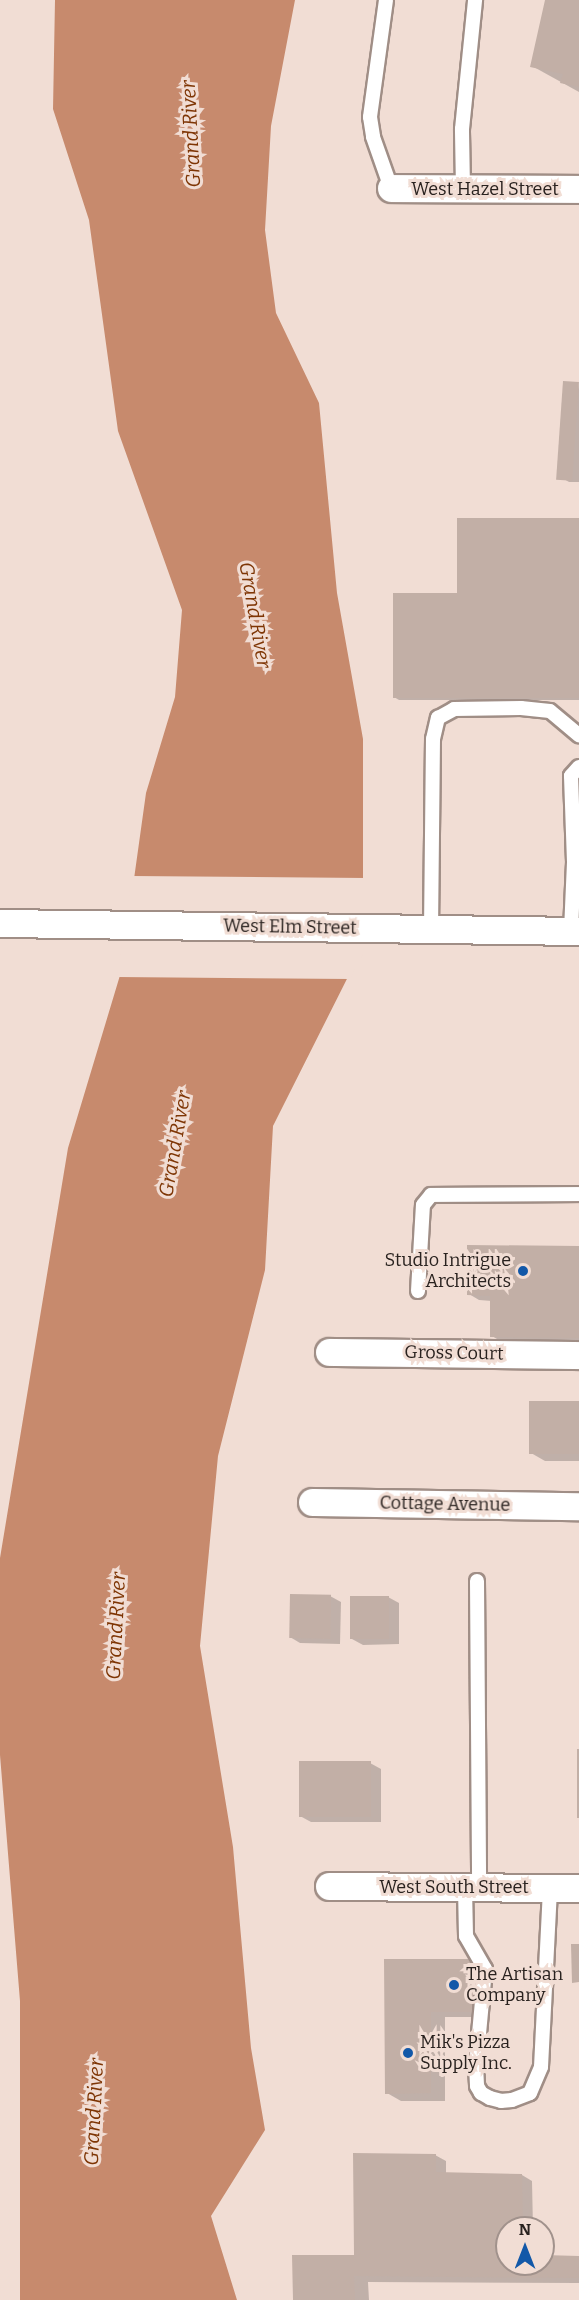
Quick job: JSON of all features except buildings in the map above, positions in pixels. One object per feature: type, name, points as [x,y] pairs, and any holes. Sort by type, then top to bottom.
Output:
[{"type":"street","name":"West Hazel Street","points":[[391,188],[579,189]]},
{"type":"street","name":"West Elm Street","points":[[0,923],[575,931]]},
{"type":"street","name":"Gross Court","points":[[329,1352],[579,1355]]},
{"type":"street","name":"Cottage Avenue","points":[[312,1502],[579,1506]]},
{"type":"street","name":"West South Street","points":[[329,1886],[579,1888]]},
{"type":"lane","points":[[386,0],[370,117],[373,137],[391,188]]},
{"type":"lane","points":[[463,189],[462,129],[475,0]]},
{"type":"lane","points":[[431,930],[433,739],[438,718],[454,709],[521,708],[550,711],[579,735]]},
{"type":"lane","points":[[575,931],[576,864],[571,776],[579,767]]},
{"type":"lane","points":[[418,1291],[423,1205],[430,1195],[579,1194]]},
{"type":"lane","points":[[477,1581],[472,1887],[466,1936],[485,1969],[476,2066],[477,2086],[481,2093],[501,2101],[512,2100],[530,2093],[541,2067],[550,1888]]},
{"type":"water","name":"Grand River","points":[[55,0],[295,0],[271,126],[265,230],[276,313],[319,403],[337,593],[363,739],[363,947],[273,1126],[265,1270],[218,1456],[200,1646],[233,1847],[251,2048],[265,2130],[211,2216],[237,2300],[20,2300],[20,2001],[0,1755],[0,1558],[68,1148],[121,972],[146,793],[175,697],[182,610],[118,431],[89,220],[53,109]]},
{"type":"pier","points":[[132,876],[366,878],[366,948],[350,979],[117,977]]},
{"type":"place","name":"Studio Intrigue Architects","points":[[523,1271]]},
{"type":"place","name":"The Artisan Company","points":[[454,1985]]},
{"type":"place","name":"Mik's Pizza Supply Inc.","points":[[408,2053]]}]
